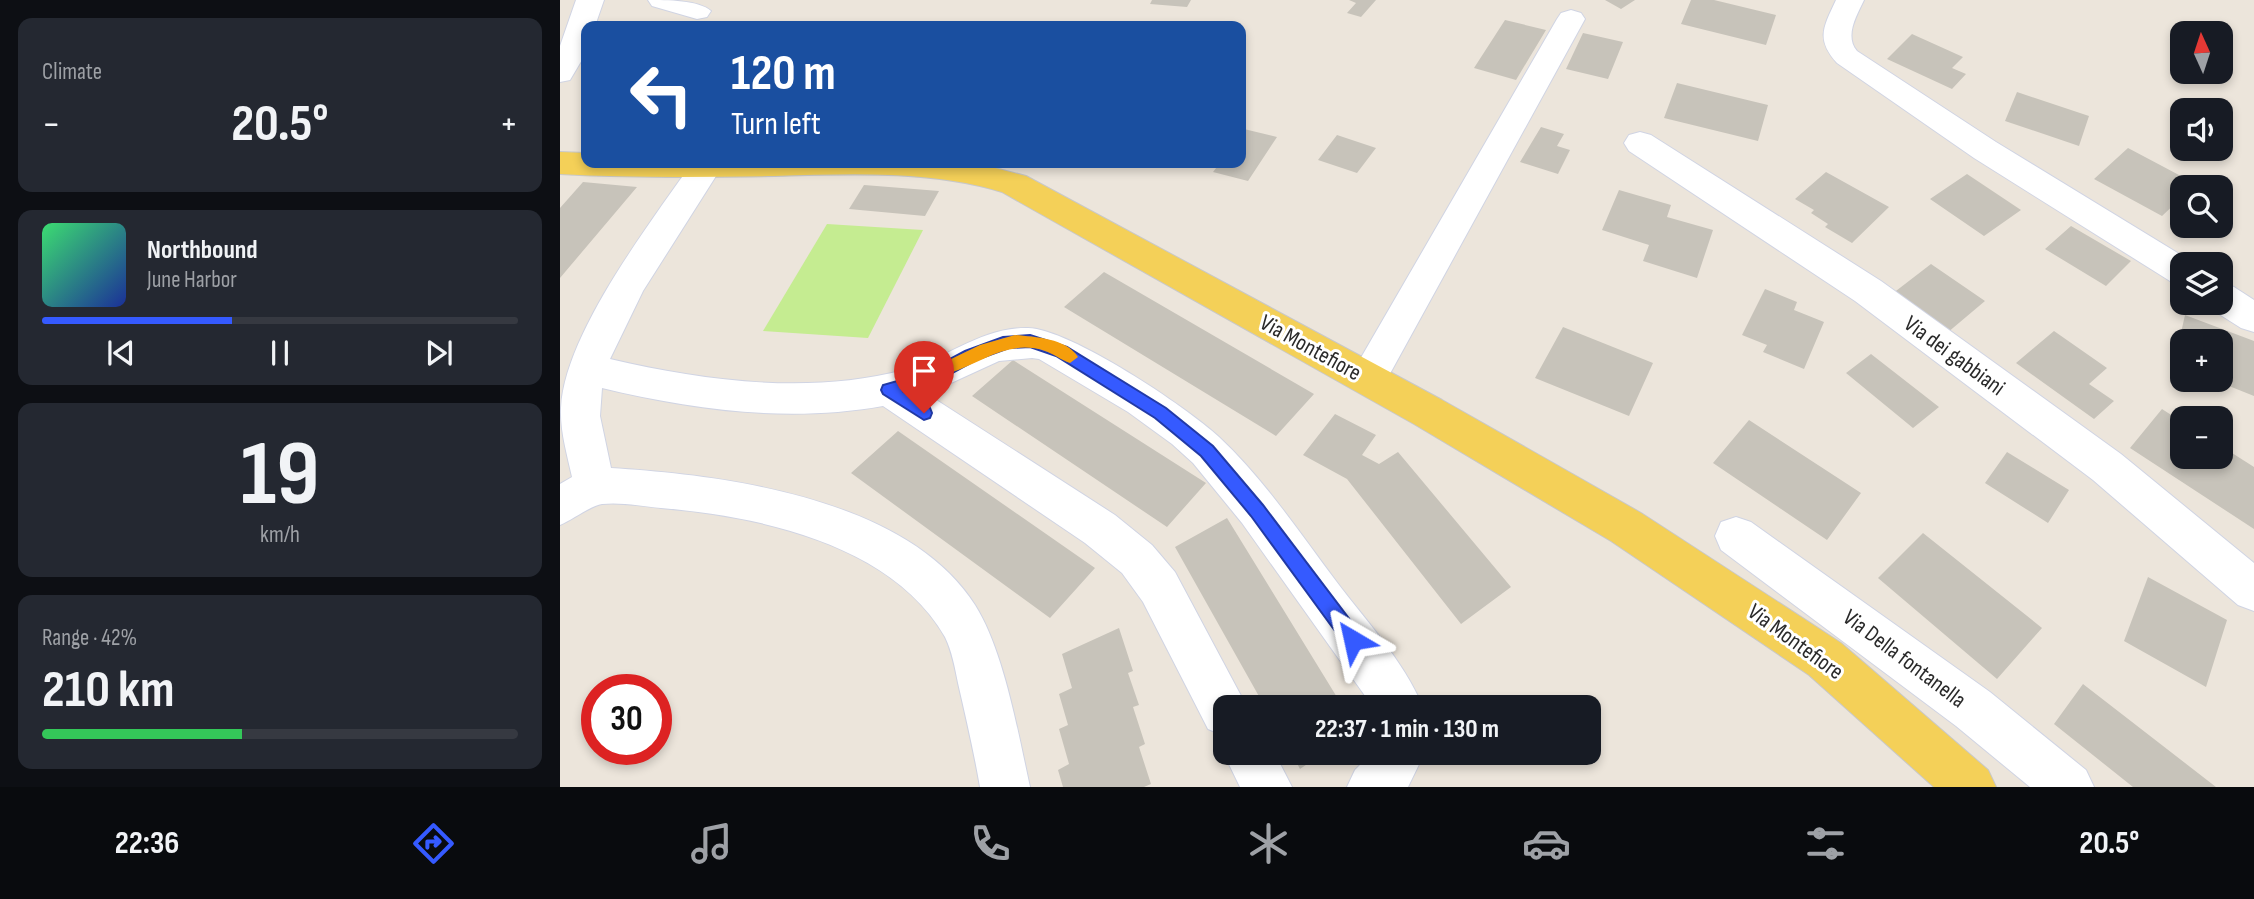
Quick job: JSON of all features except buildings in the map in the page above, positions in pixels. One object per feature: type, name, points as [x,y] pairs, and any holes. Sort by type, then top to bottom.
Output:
[{"type":"main road","name":"Via Montefiore","points":[[560,163],[581,163]]},
{"type":"main road","name":"Via Montefiore","points":[[944,168],[992,176],[1035,193],[1615,520],[1797,639],[1859,688],[1971,787]]},
{"type":"street","points":[[583,21],[590,0]]},
{"type":"street","points":[[662,0],[697,11]]},
{"type":"street","points":[[1850,0],[1836,37],[1837,45],[1847,57],[1985,150],[2170,265]]},
{"type":"street","points":[[1368,379],[1571,19]]},
{"type":"street","points":[[560,73],[572,52],[581,26]]},
{"type":"street","name":"Via dei gabbiani","points":[[1640,143],[1868,291],[2107,467],[2254,590]]},
{"type":"street","points":[[705,168],[612,314],[589,369],[580,407],[577,496],[724,498],[796,511],[860,537],[909,568],[935,589],[957,615],[967,633],[989,712],[1005,787]]},
{"type":"street","points":[[2233,305],[2254,318]]},
{"type":"street","points":[[589,369],[634,379],[760,397],[812,398],[889,390],[926,379],[971,355],[1015,341],[1047,345],[1110,380],[1186,432],[1225,470],[1392,695]]},
{"type":"street","points":[[889,390],[1083,517],[1137,559],[1159,587],[1216,695]]},
{"type":"street","name":"Via Della fontanella","points":[[1736,536],[1973,709],[2069,787]]},
{"type":"street","points":[[1254,765],[1267,787]]},
{"type":"street","points":[[1372,787],[1393,765]]},
{"type":"green space","points":[[827,224],[923,230],[868,338],[763,331]]},
{"type":"slow traffic","points":[[950,367],[986,349],[1015,341],[1047,345],[1070,357]]},
{"type":"route","points":[[924,413],[889,390],[926,379],[971,355],[1009,342],[1030,341],[1061,352],[1160,413],[1207,451],[1257,510],[1353,640]]}]
